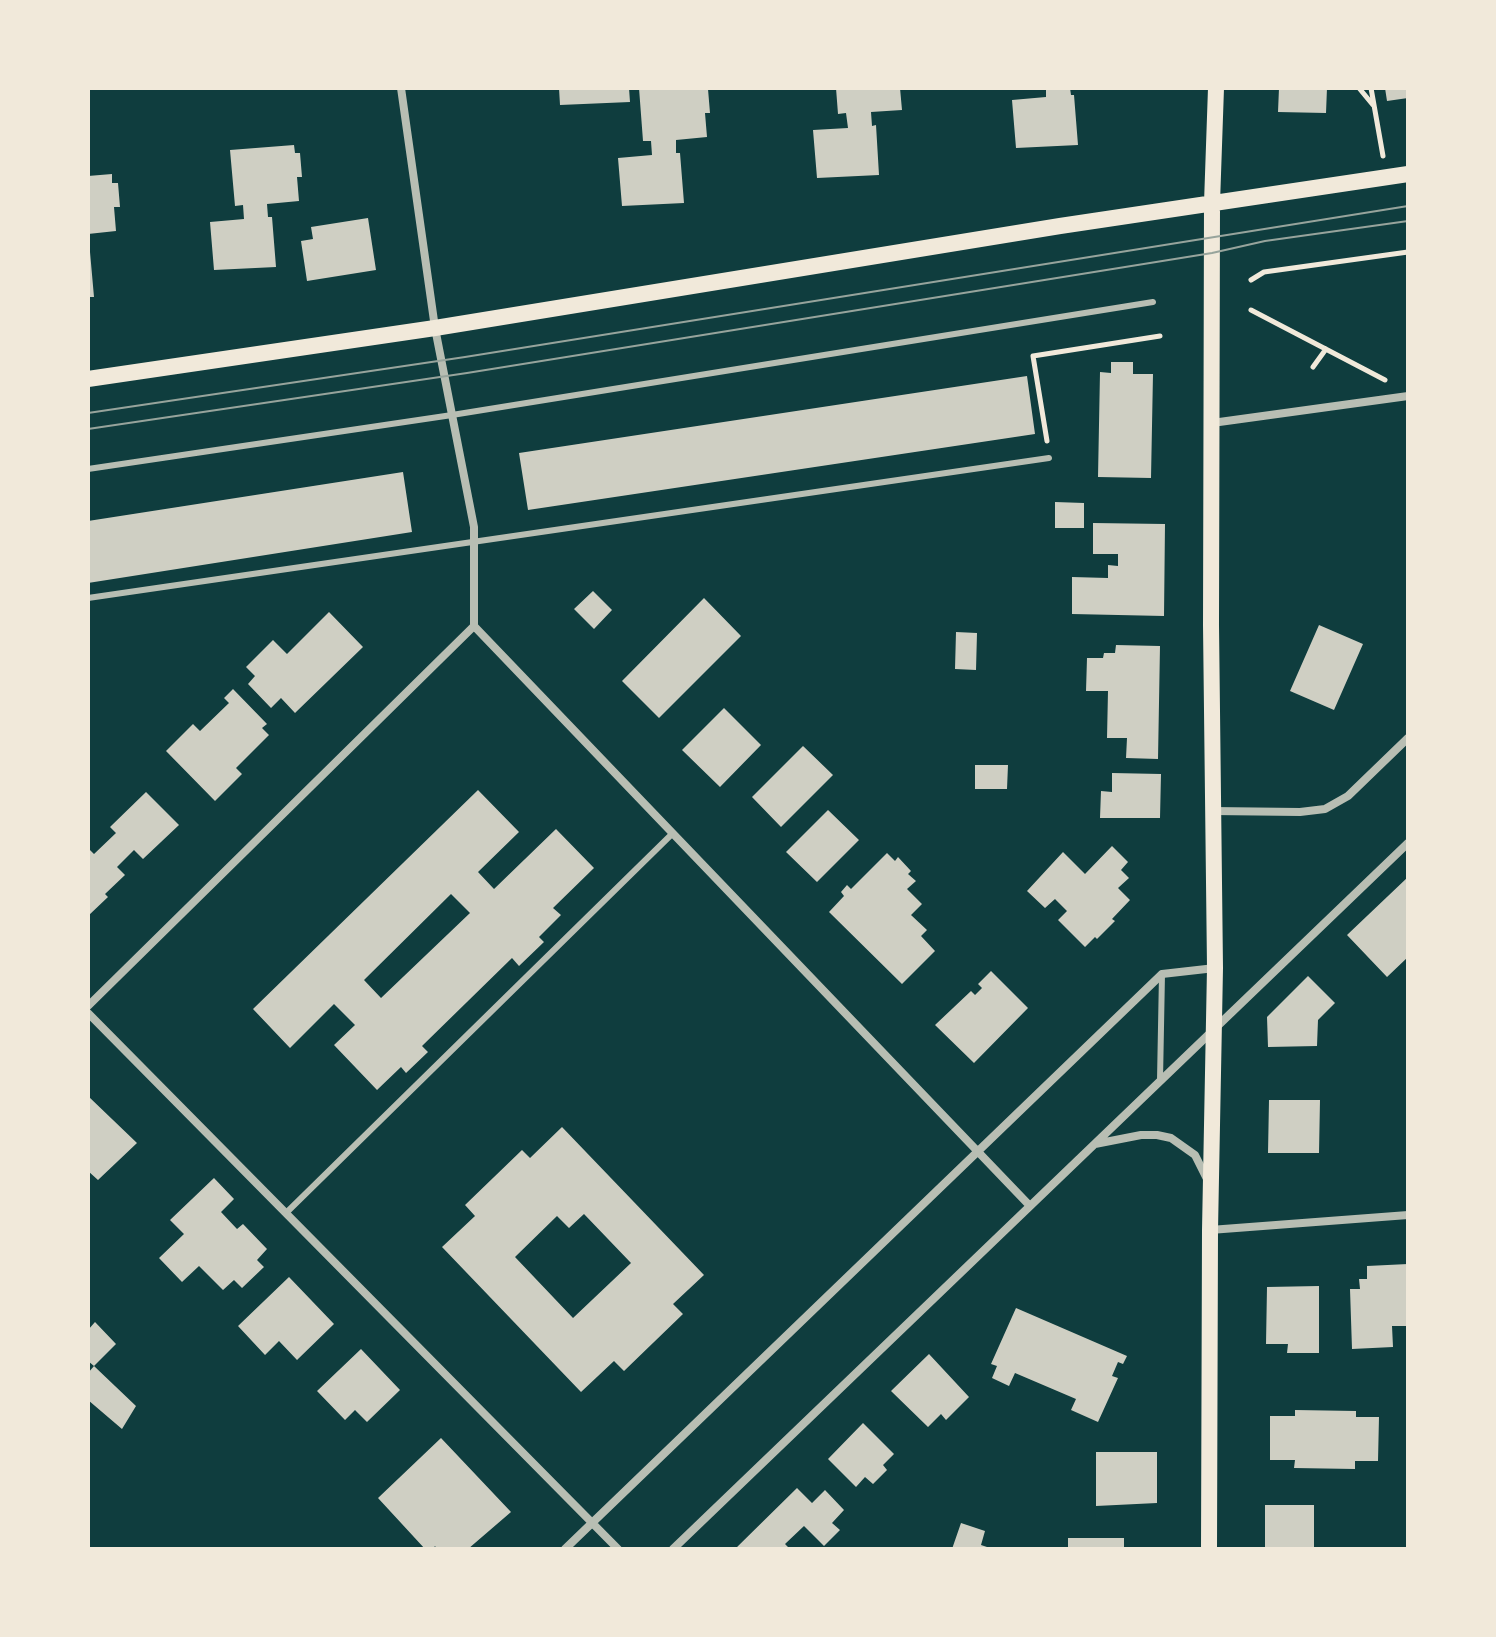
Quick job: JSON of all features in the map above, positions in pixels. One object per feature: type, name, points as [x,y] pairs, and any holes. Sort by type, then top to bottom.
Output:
[{"type":"main road","points":[[1209,1549],[1210,1191],[1215,968],[1212,203],[1216,88]]},
{"type":"main road","points":[[88,379],[435,328],[1408,174]]},
{"type":"street","points":[[401,88],[435,328],[474,527],[474,626],[1030,1206]]},
{"type":"street","points":[[1212,423],[1408,396]]},
{"type":"street","points":[[88,1006],[474,626]]},
{"type":"street","points":[[1212,811],[1300,812],[1325,809],[1348,796],[1408,738]]},
{"type":"street","points":[[673,1549],[1408,843]]},
{"type":"street","points":[[565,1549],[1162,974],[1215,968]]},
{"type":"street","points":[[88,1013],[618,1549]]},
{"type":"street","points":[[1094,1144],[1141,1135],[1171,1138],[1195,1155],[1207,1177],[1210,1191]]},
{"type":"street","points":[[1210,1230],[1408,1215]]},
{"type":"lane","points":[[88,469],[452,415],[1153,302]]},
{"type":"lane","points":[[88,598],[1049,458]]},
{"type":"lane","points":[[286,1213],[673,833]]},
{"type":"lane","points":[[1160,1080],[1162,974]]},
{"type":"path","points":[[1359,88],[1374,106]]},
{"type":"path","points":[[1371,88],[1387,177]]},
{"type":"path","points":[[1251,280],[1264,272],[1408,252]]},
{"type":"path","points":[[1251,310],[1394,385]]},
{"type":"path","points":[[1049,458],[1033,356],[1160,336]]},
{"type":"path","points":[[1313,367],[1326,349]]},
{"type":"building","points":[[559,88],[629,88],[630,102],[560,105]]},
{"type":"building","points":[[639,88],[708,89],[710,113],[705,113],[707,137],[676,140],[684,203],[622,206],[618,158],[652,155],[651,141],[643,141]]},
{"type":"building","points":[[836,88],[900,88],[902,110],[871,112],[872,126],[876,125],[879,175],[817,178],[813,130],[848,128],[846,113],[838,114]]},
{"type":"building","points":[[1046,88],[1070,88],[1071,95],[1074,95],[1078,145],[1016,148],[1012,100],[1046,97]]},
{"type":"building","points":[[1279,88],[1327,88],[1326,113],[1278,112]]},
{"type":"building","points":[[1385,88],[1408,88],[1408,98],[1387,101]]},
{"type":"building","points":[[294,145],[295,153],[300,153],[302,177],[297,177],[299,201],[267,204],[268,217],[272,217],[276,267],[214,270],[210,222],[244,219],[243,205],[235,206],[230,150]]},
{"type":"building","points":[[112,174],[112,183],[118,183],[120,207],[114,207],[116,231],[88,234],[88,176]]},
{"type":"building","points":[[368,218],[376,270],[307,281],[301,241],[313,239],[311,227]]},
{"type":"building","points":[[90,252],[94,297],[88,297]]},
{"type":"building","points":[[1111,362],[1133,362],[1133,374],[1153,374],[1151,478],[1098,477],[1100,372],[1111,373]]},
{"type":"building","points":[[1027,376],[1035,434],[528,510],[519,453]]},
{"type":"building","points":[[403,472],[412,532],[88,583],[88,521]]},
{"type":"building","points":[[1055,502],[1084,503],[1084,528],[1055,528]]},
{"type":"building","points":[[1093,523],[1165,524],[1164,616],[1072,614],[1072,577],[1108,578],[1108,565],[1118,566],[1118,554],[1093,554]]},
{"type":"building","points":[[593,591],[612,610],[594,629],[574,609]]},
{"type":"building","points":[[704,598],[741,636],[659,718],[622,681]]},
{"type":"building","points":[[329,612],[363,647],[295,713],[281,698],[271,708],[248,684],[255,676],[246,667],[273,640],[287,654]]},
{"type":"building","points":[[1319,625],[1363,644],[1334,710],[1290,691]]},
{"type":"building","points":[[956,632],[977,633],[976,670],[955,669]]},
{"type":"building","points":[[1116,645],[1160,646],[1158,759],[1126,758],[1127,738],[1107,738],[1108,691],[1086,691],[1087,658],[1103,658],[1104,653],[1115,653]]},
{"type":"building","points":[[233,689],[267,724],[262,728],[269,735],[236,768],[242,774],[215,801],[166,751],[193,724],[200,731],[229,703],[224,698]]},
{"type":"building","points":[[724,708],[761,745],[720,787],[682,750]]},
{"type":"building","points":[[803,746],[833,775],[781,827],[752,797]]},
{"type":"building","points":[[975,765],[1008,765],[1007,789],[975,789]]},
{"type":"building","points":[[1112,773],[1161,774],[1160,818],[1100,818],[1101,791],[1112,792]]},
{"type":"building","points":[[478,790],[519,832],[478,872],[494,889],[556,829],[594,868],[553,908],[561,915],[539,937],[544,942],[519,966],[512,958],[422,1046],[428,1052],[406,1073],[401,1067],[377,1090],[334,1045],[355,1025],[334,1004],[290,1048],[253,1009]],"holes":[[[451,894],[470,913],[381,998],[364,980]]]},
{"type":"building","points":[[146,792],[179,825],[143,859],[134,850],[117,867],[125,875],[88,916],[88,848],[94,854],[116,833],[110,827]]},
{"type":"building","points":[[828,810],[859,840],[817,882],[786,852]]},
{"type":"building","points":[[1112,846],[1128,862],[1121,870],[1129,878],[1118,888],[1130,900],[1112,919],[1115,921],[1085,947],[1058,920],[1067,911],[1055,899],[1045,908],[1027,891],[1063,852],[1085,874]]},
{"type":"building","points":[[887,853],[895,861],[898,857],[916,881],[907,889],[922,904],[911,915],[927,930],[921,936],[935,951],[902,984],[829,912],[844,896],[841,892],[847,885],[851,889]]},
{"type":"building","points":[[1408,877],[1408,957],[1387,977],[1347,935]]},
{"type":"building","points":[[991,971],[1028,1008],[974,1063],[935,1025],[971,991],[975,995],[982,988],[978,984]]},
{"type":"building","points":[[1308,976],[1335,1003],[1318,1020],[1317,1046],[1268,1047],[1267,1017]]},
{"type":"building","points":[[88,1096],[137,1143],[98,1180],[88,1171]]},
{"type":"building","points":[[1269,1100],[1320,1100],[1319,1153],[1268,1153]]},
{"type":"building","points":[[562,1127],[704,1275],[673,1304],[683,1314],[624,1371],[614,1361],[581,1392],[442,1247],[475,1216],[465,1205],[522,1150],[530,1158]],"holes":[[[584,1214],[631,1263],[573,1318],[515,1257],[557,1216],[569,1228]]]},
{"type":"building","points":[[214,1178],[234,1199],[221,1212],[237,1229],[243,1224],[267,1249],[257,1260],[264,1267],[242,1288],[234,1280],[223,1290],[199,1266],[182,1282],[159,1258],[184,1234],[170,1220]]},
{"type":"building","points":[[1408,1264],[1408,1326],[1392,1326],[1393,1347],[1352,1349],[1350,1289],[1360,1289],[1359,1279],[1367,1279],[1367,1266]]},
{"type":"building","points":[[289,1277],[334,1324],[297,1360],[279,1341],[265,1355],[238,1326]]},
{"type":"building","points":[[1319,1286],[1319,1353],[1287,1353],[1288,1344],[1266,1344],[1267,1287]]},
{"type":"building","points":[[1016,1308],[1127,1356],[1123,1364],[1118,1362],[1112,1376],[1118,1378],[1098,1422],[1071,1410],[1076,1399],[1015,1373],[1009,1386],[992,1378],[997,1366],[991,1364]]},
{"type":"building","points":[[95,1322],[116,1344],[94,1366],[88,1361],[88,1330]]},
{"type":"building","points":[[361,1349],[400,1390],[367,1422],[355,1410],[345,1420],[317,1391]]},
{"type":"building","points":[[929,1354],[969,1397],[946,1420],[941,1414],[928,1427],[891,1391]]},
{"type":"building","points":[[94,1366],[136,1406],[122,1429],[88,1400],[88,1373]]},
{"type":"building","points":[[1295,1410],[1356,1411],[1356,1417],[1379,1417],[1378,1461],[1355,1461],[1355,1469],[1294,1468],[1295,1460],[1270,1460],[1270,1416],[1295,1416]]},
{"type":"building","points":[[863,1423],[894,1454],[883,1465],[887,1470],[873,1484],[865,1477],[856,1487],[828,1459]]},
{"type":"building","points":[[441,1438],[511,1512],[468,1549],[437,1549],[435,1546],[425,1549],[378,1498]]},
{"type":"building","points":[[1096,1452],[1157,1452],[1157,1503],[1096,1506]]},
{"type":"building","points":[[797,1488],[812,1503],[825,1490],[844,1510],[832,1523],[840,1530],[824,1546],[804,1526],[785,1544],[790,1549],[735,1549]]},
{"type":"building","points":[[1265,1505],[1314,1505],[1314,1549],[1265,1549]]},
{"type":"building","points":[[961,1523],[985,1531],[981,1545],[993,1549],[952,1549]]},
{"type":"building","points":[[1068,1538],[1124,1538],[1124,1549],[1068,1549]]},
{"type":"tram line","points":[[88,413],[465,357],[1408,206]]},
{"type":"tram line","points":[[88,429],[467,373],[1212,253],[1265,241],[1408,221]]}]
